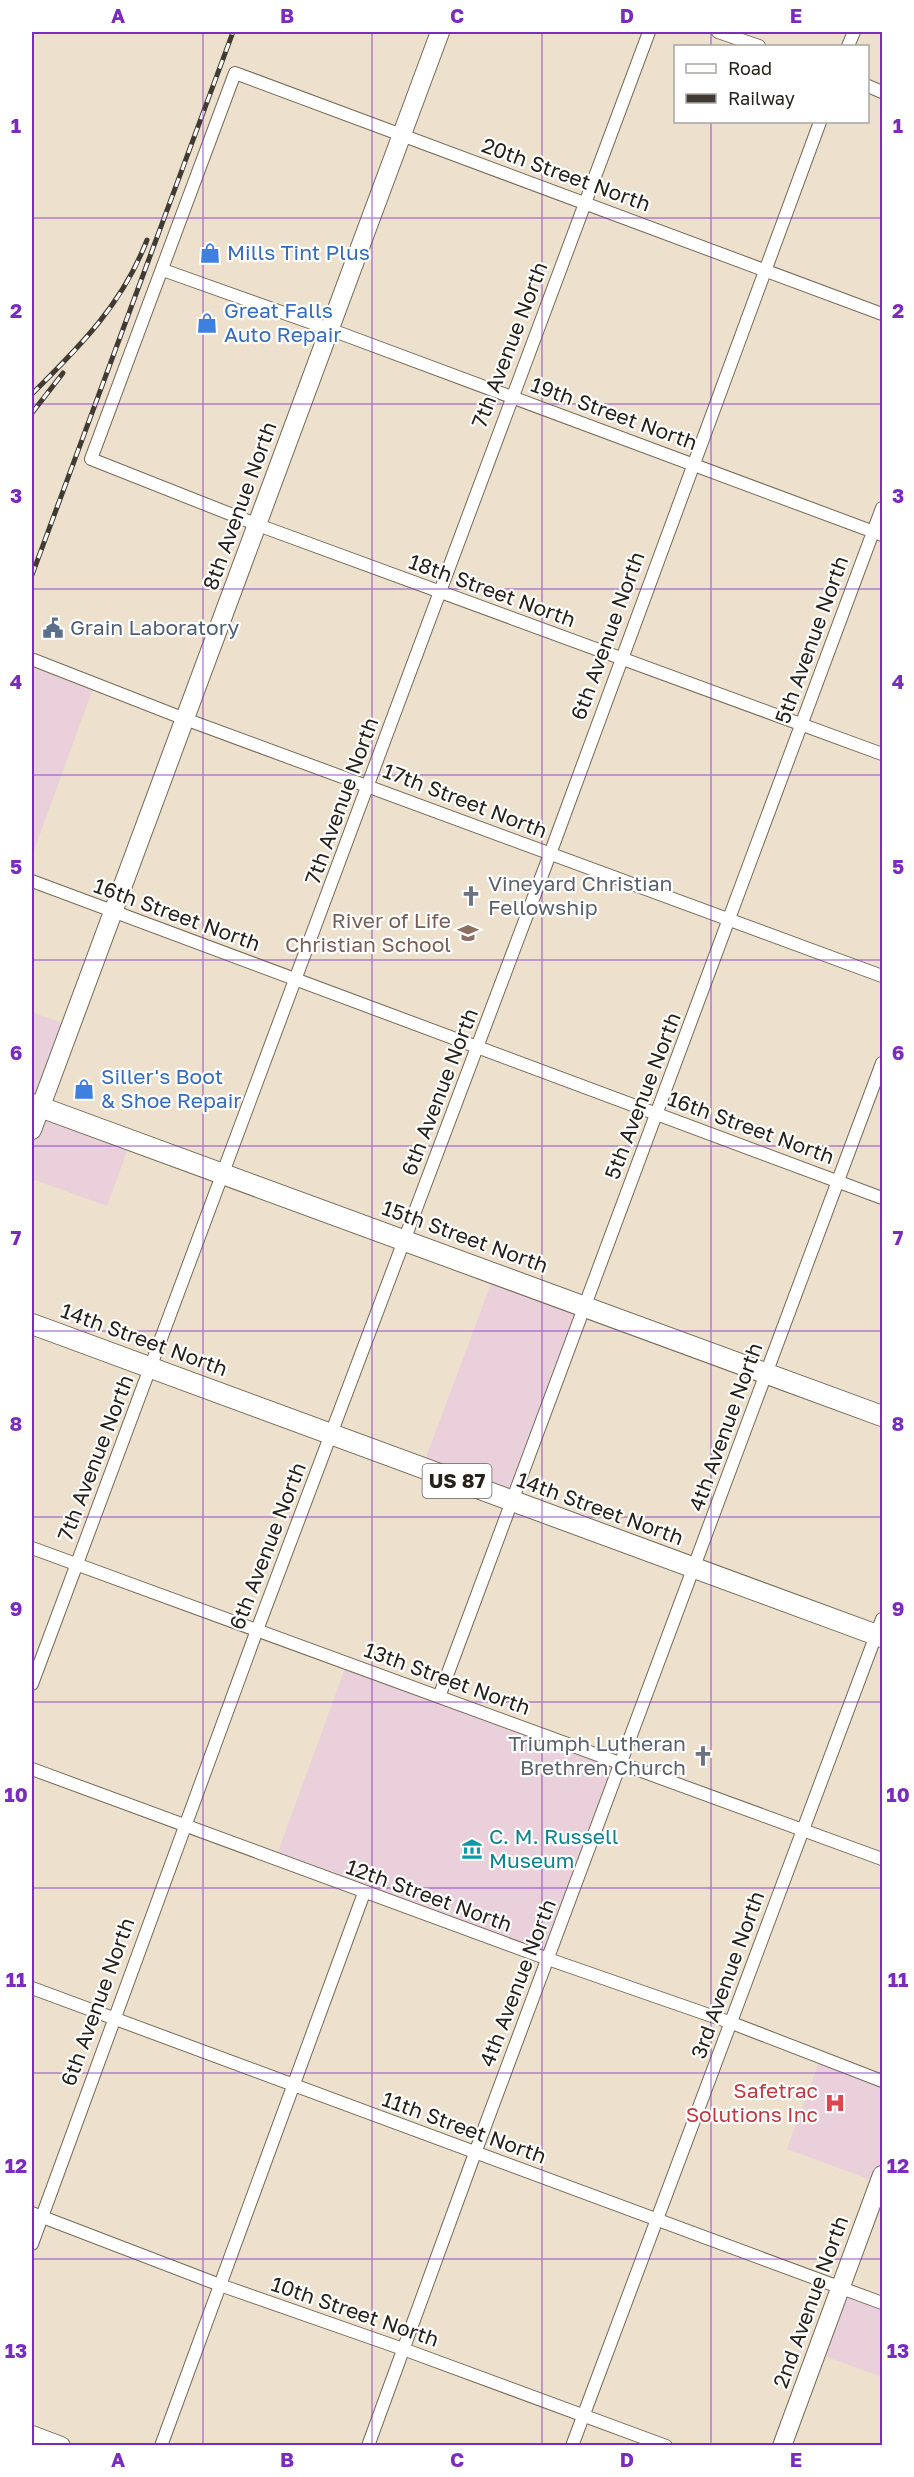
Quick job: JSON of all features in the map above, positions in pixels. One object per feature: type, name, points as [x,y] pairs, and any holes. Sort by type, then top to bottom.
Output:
[{"type":"main road","name":"15th Street North","points":[[36,1105],[882,1416]]},
{"type":"main road","name":"14th Street North","points":[[32,1324],[695,1569],[880,1630]]},
{"type":"street","name":"8th Avenue North","points":[[32,1130],[36,1105],[113,912],[440,32]]},
{"type":"street","name":"7th Avenue North","points":[[32,1684],[649,32]]},
{"type":"street","points":[[718,32],[756,45]]},
{"type":"street","name":"20th Street North","points":[[163,270],[235,73],[882,314]]},
{"type":"street","name":"6th Avenue North","points":[[32,2244],[37,2215],[550,854],[820,123]]},
{"type":"street","name":"19th Street North","points":[[163,270],[329,329],[878,533]]},
{"type":"street","name":"18th Street North","points":[[163,270],[91,459],[258,525],[882,754]]},
{"type":"street","name":"5th Avenue North","points":[[439,1697],[801,725],[878,533],[882,508]]},
{"type":"street","name":"17th Street North","points":[[34,660],[185,719],[882,976]]},
{"type":"street","name":"16th Street North","points":[[32,881],[882,1198]]},
{"type":"street","name":"4th Avenue North","points":[[368,2445],[882,1064]]},
{"type":"street","name":"13th Street North","points":[[32,1548],[882,1859]]},
{"type":"street","name":"3rd Avenue North","points":[[572,2445],[880,1630]]},
{"type":"street","name":"12th Street North","points":[[32,1769],[364,1893],[732,2023],[882,2081]]},
{"type":"street","points":[[161,2445],[364,1893]]},
{"type":"street","name":"11th Street North","points":[[32,1988],[882,2303]]},
{"type":"street","name":"2nd Avenue North","points":[[782,2445],[882,2175]]},
{"type":"street","name":"10th Street North","points":[[37,2215],[220,2285],[666,2445]]},
{"type":"street","points":[[32,2435],[61,2445]]},
{"type":"shaded area","points":[[32,659],[95,683],[32,856]]},
{"type":"shaded area","points":[[32,1012],[70,1026],[41,1107],[131,1140],[107,1206],[32,1179]]},
{"type":"shaded area","points":[[495,1273],[585,1306],[512,1502],[422,1468]]},
{"type":"shaded area","points":[[347,1663],[621,1765],[548,1959],[275,1860]]},
{"type":"shaded area","points":[[821,2057],[882,2081],[882,2175],[879,2183],[787,2149]]},
{"type":"shaded area","points":[[840,2288],[882,2303],[882,2377],[816,2353]]},
{"type":"railway","points":[[32,575],[233,32]]},
{"type":"railway","points":[[32,394],[67,359],[112,305],[137,263],[147,240]]},
{"type":"railway","points":[[32,413],[63,373]]},
{"type":"place","name":"Mills Tint Plus","points":[[210,253]]},
{"type":"place","name":"Great Falls Auto Repair","points":[[207,323]]},
{"type":"place","name":"Grain Laboratory","points":[[53,628]]},
{"type":"place","name":"Vineyard Christian Fellowship","points":[[471,896]]},
{"type":"place","name":"River of Life Christian School","points":[[468,933]]},
{"type":"place","name":"Siller's Boot & Shoe Repair","points":[[84,1089]]},
{"type":"place","name":"Triumph Lutheran Brethren Church","points":[[703,1756]]},
{"type":"place","name":"C. M. Russell Museum","points":[[472,1849]]},
{"type":"place","name":"Safetrac Solutions Inc","points":[[835,2103]]}]
